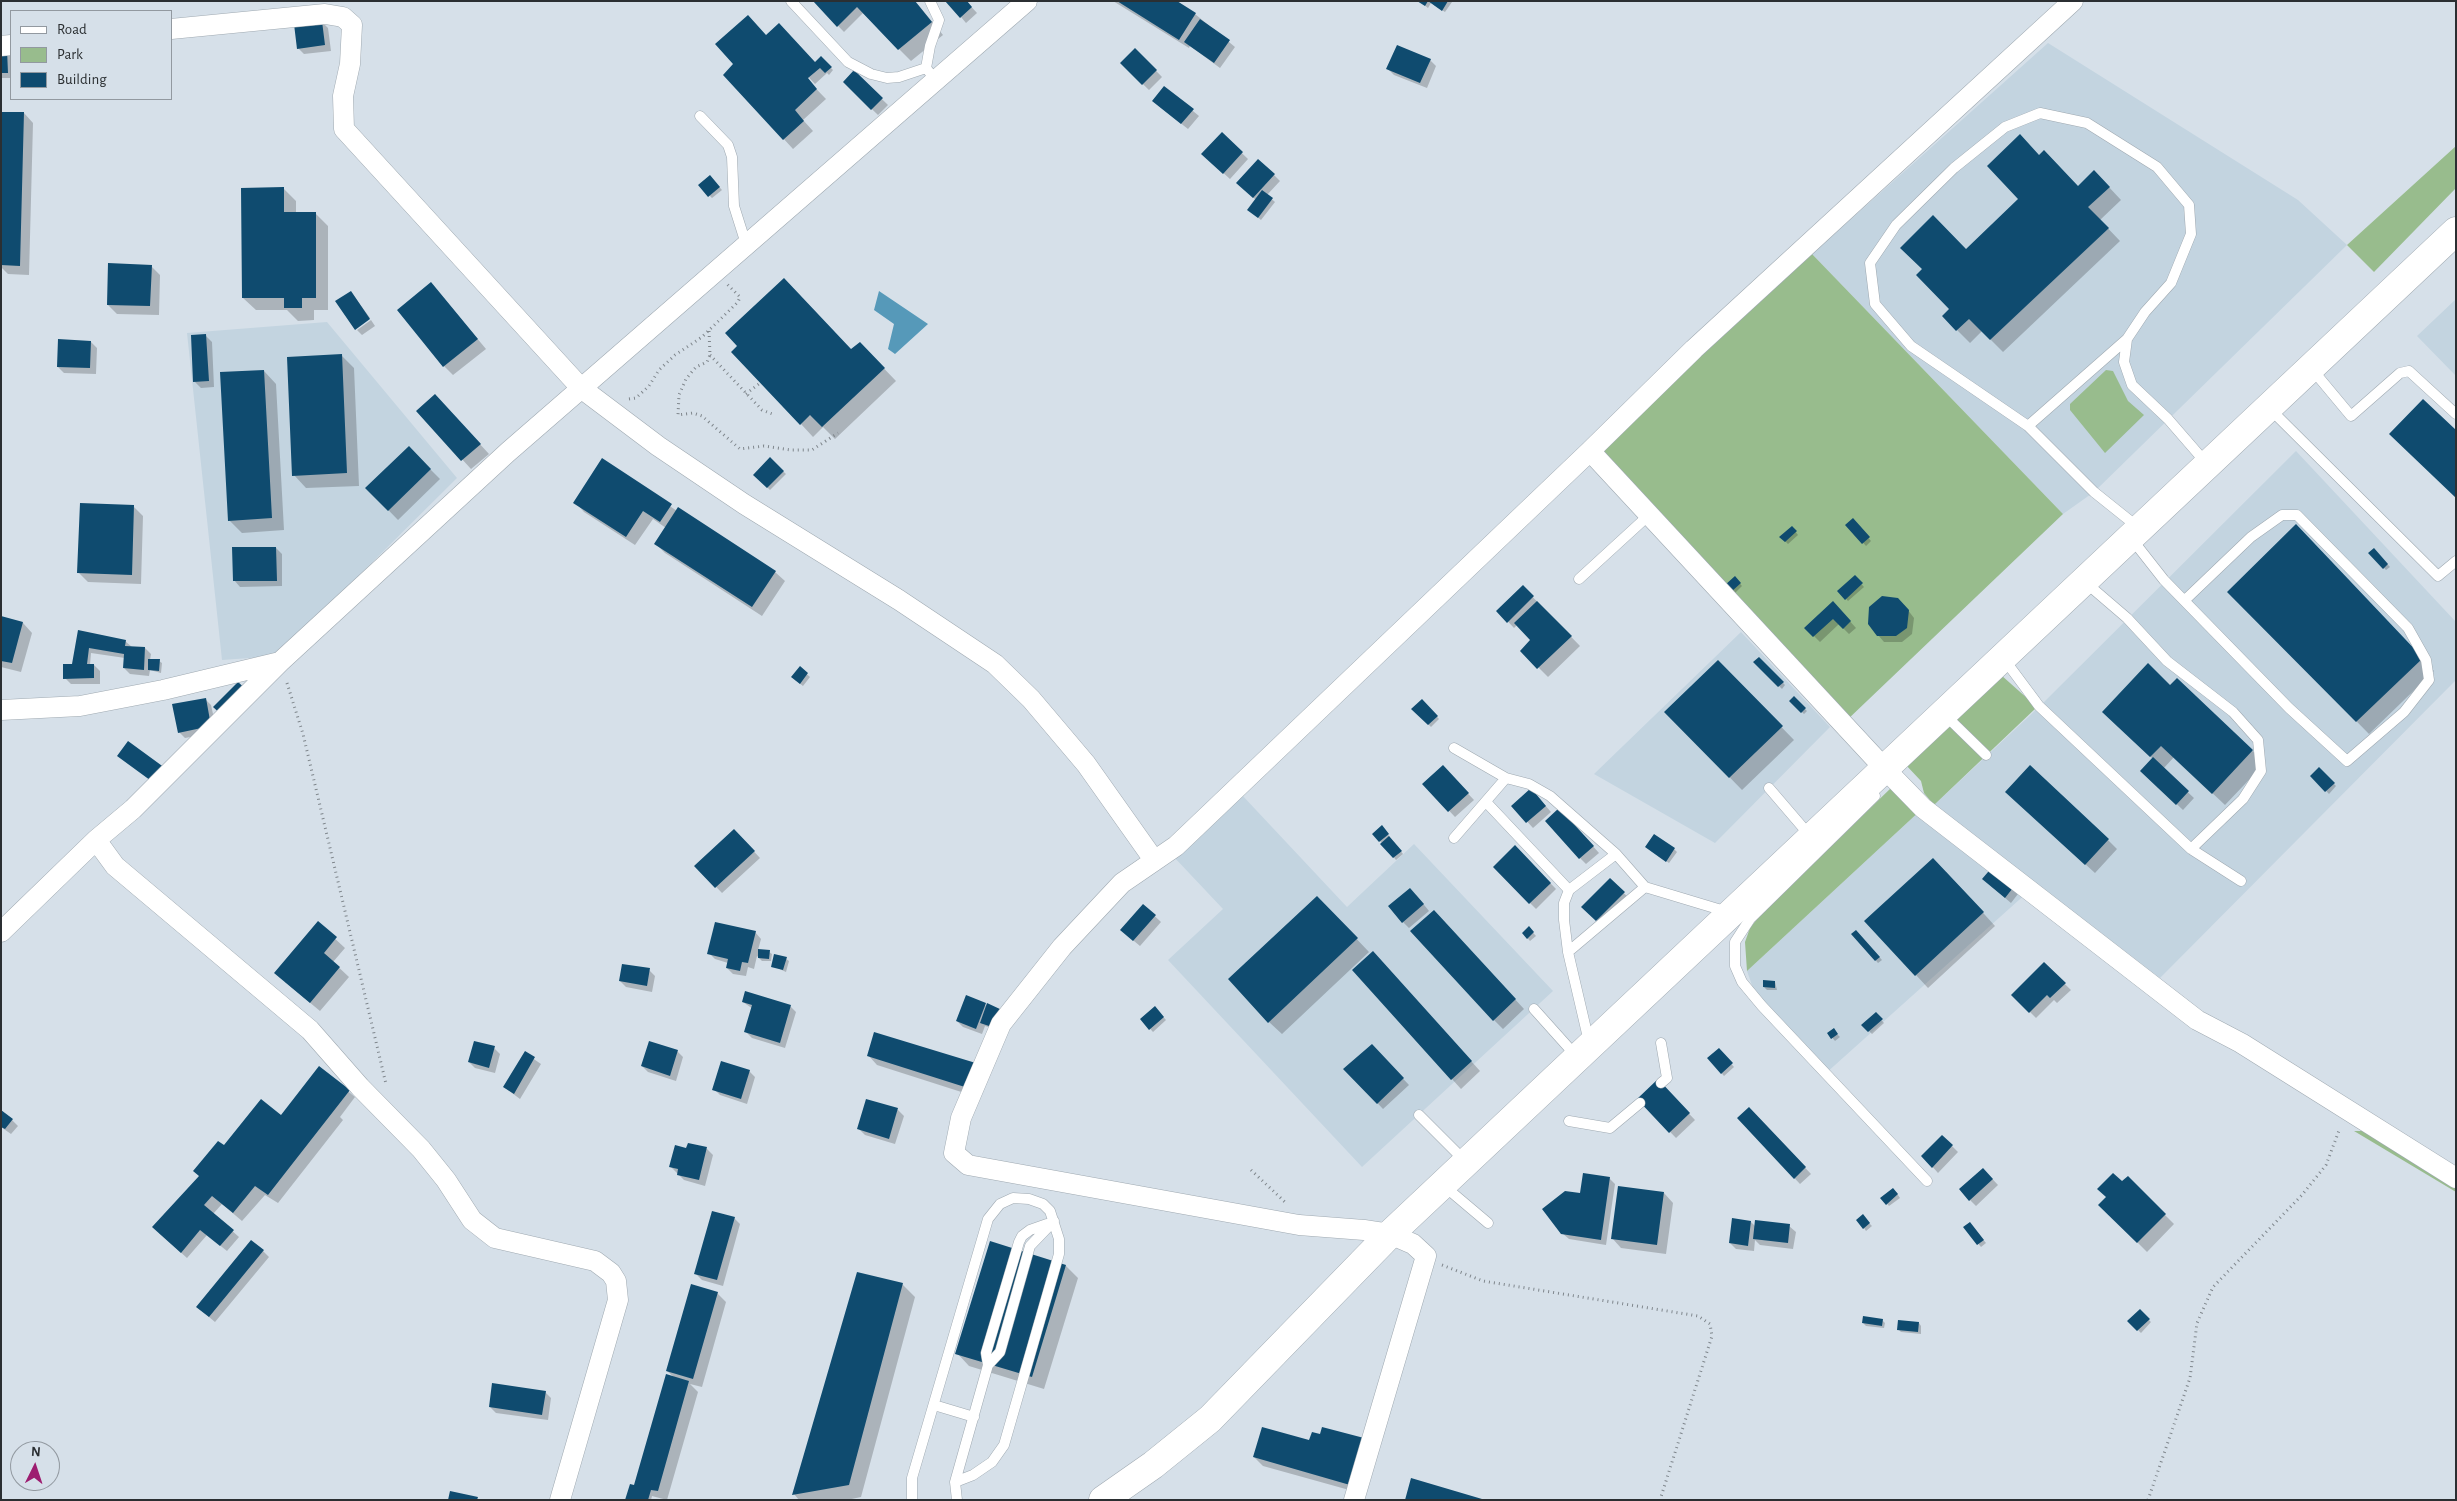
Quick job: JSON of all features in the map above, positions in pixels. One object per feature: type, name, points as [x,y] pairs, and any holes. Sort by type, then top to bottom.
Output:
[{"type":"street","points":[[1,932],[96,840],[133,809],[280,662],[581,388],[746,244],[931,74],[1026,1]]},
{"type":"street","points":[[1354,1500],[1426,1256],[1413,1244],[1390,1234],[1364,1230],[1299,1226],[968,1165],[954,1153],[961,1118],[1001,1024],[1062,946],[1122,883],[1176,846],[1590,451],[1694,349],[2073,1]]},
{"type":"street","points":[[172,29],[325,14],[343,17],[352,25],[350,64],[343,96],[344,129],[581,388],[658,446],[744,504],[899,600],[995,664],[1031,699],[1086,764],[1154,860]]},
{"type":"street","points":[[1103,1500],[1210,1419],[1390,1234],[1811,838],[1886,781],[1944,713],[2456,231]]},
{"type":"street","points":[[1590,451],[1886,781],[2197,1020],[2241,1043],[2456,1178]]},
{"type":"street","points":[[1,710],[80,706],[163,690],[280,662]]},
{"type":"street","points":[[96,840],[122,872],[310,1030],[360,1087],[421,1149],[446,1180],[472,1220],[494,1238],[595,1261],[612,1273],[616,1281],[618,1300],[560,1500]]},
{"type":"lane","points":[[791,1],[848,62],[870,74],[887,78],[931,74],[930,46],[938,20],[930,1]]},
{"type":"lane","points":[[2028,426],[2127,339],[2145,312],[2171,282],[2192,234],[2189,205],[2157,167],[2086,123],[2040,113],[2005,127],[1954,168],[1896,225],[1870,264],[1875,304],[1911,346],[2028,426],[2135,533],[2164,580],[2289,708],[2346,761],[2404,712],[2429,680],[2426,660],[2408,628],[2297,515],[2282,515],[2251,537],[2185,600]]},
{"type":"lane","points":[[700,116],[728,145],[732,157],[735,212],[746,244]]},
{"type":"lane","points":[[2127,339],[2124,362],[2132,385],[2168,419],[2208,465]]},
{"type":"lane","points":[[2310,368],[2351,416],[2400,373],[2409,371],[2456,414]]},
{"type":"lane","points":[[2269,407],[2438,576],[2456,560]]},
{"type":"lane","points":[[1579,579],[1649,515]]},
{"type":"lane","points":[[2084,581],[2127,618],[2167,661],[2233,712],[2258,740],[2261,771],[2243,799],[2191,849]]},
{"type":"lane","points":[[2003,658],[2040,706],[2191,849],[2241,881]]},
{"type":"lane","points":[[1944,713],[1986,755]]},
{"type":"lane","points":[[1454,748],[1506,778],[1529,784],[1550,796],[1616,854],[1645,887],[1731,914]]},
{"type":"lane","points":[[1454,838],[1506,778]]},
{"type":"lane","points":[[1886,781],[1750,919],[1735,942],[1735,966],[1768,1013],[1927,1181]]},
{"type":"lane","points":[[1769,788],[1811,838]]},
{"type":"lane","points":[[1486,802],[1568,890]]},
{"type":"lane","points":[[1584,1052],[1568,952],[1564,903],[1568,890],[1616,854]]},
{"type":"lane","points":[[1568,952],[1645,887]]},
{"type":"lane","points":[[1534,1009],[1584,1052]]},
{"type":"lane","points":[[1661,1042],[1667,1078],[1662,1083]]},
{"type":"lane","points":[[1569,1120],[1610,1128],[1640,1103]]},
{"type":"lane","points":[[1419,1115],[1466,1163]]},
{"type":"lane","points":[[1443,1185],[1488,1223]]},
{"type":"lane","points":[[912,1500],[912,1478],[988,1219],[1000,1204],[1013,1198],[1029,1199],[1043,1204],[1050,1211],[1059,1239],[1059,1254],[1004,1445],[992,1462],[973,1475],[955,1482]]},
{"type":"lane","points":[[957,1500],[955,1482],[988,1365],[1000,1352],[1030,1246],[1054,1221]]},
{"type":"lane","points":[[934,1405],[974,1417]]},
{"type":"path","points":[[621,400],[636,398],[649,386],[664,365],[709,331],[738,302],[740,297],[726,283]]},
{"type":"path","points":[[709,331],[710,355],[707,362],[696,367],[686,379],[679,395],[678,415],[693,413],[702,416],[740,450],[764,446],[790,450],[812,450],[838,433]]},
{"type":"path","points":[[710,355],[762,410],[775,414]]},
{"type":"path","points":[[746,394],[760,383]]},
{"type":"path","points":[[280,662],[303,734],[395,1121]]},
{"type":"path","points":[[2148,1500],[2190,1378],[2197,1323],[2213,1287],[2302,1195],[2326,1165],[2346,1110]]},
{"type":"path","points":[[1251,1170],[1283,1200],[1299,1226]]},
{"type":"path","points":[[1426,1256],[1445,1266],[1483,1281],[1698,1316],[1710,1324],[1712,1336],[1660,1500]]},
{"type":"shaded area","points":[[2048,43],[2298,200],[2347,245],[2094,492],[2063,514],[1812,254]]},
{"type":"shaded area","points":[[2456,299],[2456,376],[2417,336]]},
{"type":"shaded area","points":[[327,322],[457,478],[278,656],[222,660],[187,333]]},
{"type":"shaded area","points":[[2296,451],[2456,622],[2456,680],[2160,978],[1934,805],[2040,706]]},
{"type":"shaded area","points":[[1741,632],[1830,727],[1715,843],[1594,774]]},
{"type":"shaded area","points":[[1241,794],[1347,907],[1414,844],[1553,991],[1362,1167],[1168,960],[1223,909],[1173,856]]},
{"type":"shaded area","points":[[1922,809],[2029,891],[1825,1074],[1754,991],[1747,971]]},
{"type":"green space","points":[[2456,146],[2456,188],[2374,272],[2347,245]]},
{"type":"green space","points":[[1812,254],[2063,514],[1846,721],[1597,451]]},
{"type":"green space","points":[[2106,370],[2113,371],[2128,401],[2144,415],[2105,453],[2070,410],[2070,404]]},
{"type":"green space","points":[[2001,675],[2037,707],[1934,805],[1924,793],[1921,781],[1905,764]]},
{"type":"green space","points":[[1891,788],[1922,809],[1747,971],[1745,942],[1750,928],[1761,914]]},
{"type":"green space","points":[[2354,1131],[2365,1131],[2456,1181],[2456,1192]]},
{"type":"water","points":[[879,291],[928,324],[895,354],[888,349],[894,324],[874,310]]},
{"type":"building","points":[[813,1],[915,1],[932,22],[898,50],[857,7],[837,27]]},
{"type":"building","points":[[945,1],[967,1],[972,7],[960,18]]},
{"type":"building","points":[[1117,1],[1177,1],[1196,13],[1179,40]]},
{"type":"building","points":[[1417,1],[1428,1],[1425,6]]},
{"type":"building","points":[[1428,1],[1448,1],[1442,11]]},
{"type":"building","points":[[748,15],[766,35],[779,23],[815,62],[821,56],[832,67],[825,73],[820,68],[808,78],[817,89],[795,110],[804,121],[783,140],[723,75],[733,64],[715,44]]},
{"type":"building","points":[[1200,19],[1230,40],[1214,63],[1184,42]]},
{"type":"building","points":[[322,21],[325,45],[297,49],[294,24]]},
{"type":"building","points":[[1397,45],[1431,59],[1420,83],[1386,69]]},
{"type":"building","points":[[1135,48],[1157,70],[1142,85],[1120,63]]},
{"type":"building","points":[[1,50],[7,50],[8,73],[1,73]]},
{"type":"building","points":[[854,70],[883,98],[871,110],[843,82]]},
{"type":"building","points":[[1164,86],[1194,109],[1181,124],[1152,101]]},
{"type":"building","points":[[1,112],[24,112],[20,266],[1,265]]},
{"type":"building","points":[[1222,132],[1243,152],[1223,174],[1201,154]]},
{"type":"building","points":[[2020,134],[2039,155],[2044,150],[2078,186],[2094,170],[2110,187],[2088,207],[2109,228],[1990,340],[1969,319],[1956,331],[1942,316],[1949,309],[1916,275],[1922,269],[1900,248],[1933,215],[1966,249],[2018,199],[1987,166]]},
{"type":"building","points":[[1258,159],[1275,174],[1253,198],[1236,183]]},
{"type":"building","points":[[710,175],[720,187],[708,197],[698,185]]},
{"type":"building","points":[[284,187],[284,212],[316,212],[316,298],[302,298],[302,308],[284,308],[284,298],[242,298],[241,188]]},
{"type":"building","points":[[1262,190],[1273,198],[1258,218],[1247,210]]},
{"type":"building","points":[[108,263],[152,265],[150,306],[107,305]]},
{"type":"building","points":[[784,278],[851,349],[860,342],[885,368],[822,427],[810,415],[800,425],[731,352],[737,346],[725,333]]},
{"type":"building","points":[[431,282],[478,339],[443,367],[397,310]]},
{"type":"building","points":[[351,291],[370,319],[355,330],[335,301]]},
{"type":"building","points":[[206,334],[209,381],[193,382],[191,335]]},
{"type":"building","points":[[58,339],[91,341],[90,368],[57,367]]},
{"type":"building","points":[[342,354],[347,473],[292,476],[287,357]]},
{"type":"building","points":[[264,370],[272,518],[228,521],[220,372]]},
{"type":"building","points":[[435,394],[481,444],[461,461],[416,411]]},
{"type":"building","points":[[2423,399],[2456,430],[2456,498],[2389,434]]},
{"type":"building","points":[[409,446],[431,469],[388,511],[365,488]]},
{"type":"building","points":[[770,457],[784,471],[767,488],[753,475]]},
{"type":"building","points":[[602,458],[672,504],[660,522],[643,511],[626,537],[573,503]]},
{"type":"building","points":[[80,503],[134,505],[132,575],[77,573]]},
{"type":"building","points":[[678,507],[776,571],[752,607],[654,544]]},
{"type":"building","points":[[1853,518],[1870,537],[1862,544],[1845,525]]},
{"type":"building","points":[[2296,524],[2423,658],[2356,722],[2227,592]]},
{"type":"building","points":[[1792,526],[1797,531],[1785,542],[1779,537]]},
{"type":"building","points":[[232,547],[276,547],[277,581],[233,581]]},
{"type":"building","points":[[2374,548],[2388,564],[2383,569],[2368,553]]},
{"type":"building","points":[[1855,575],[1863,583],[1845,600],[1837,591]]},
{"type":"building","points":[[1735,576],[1741,583],[1731,592],[1725,585]]},
{"type":"building","points":[[1523,585],[1534,596],[1507,623],[1496,611]]},
{"type":"building","points":[[1882,596],[1898,598],[1909,610],[1907,628],[1896,636],[1877,636],[1868,624],[1869,607]]},
{"type":"building","points":[[1537,601],[1572,636],[1537,669],[1520,651],[1530,640],[1514,623]]},
{"type":"building","points":[[1833,601],[1851,621],[1843,629],[1833,619],[1813,637],[1804,628]]},
{"type":"building","points":[[1,616],[23,622],[12,663],[1,661]]},
{"type":"building","points":[[78,630],[126,640],[125,646],[145,647],[144,670],[123,668],[124,654],[89,648],[87,664],[94,664],[94,678],[63,679],[63,664],[72,664]]},
{"type":"building","points":[[1759,657],[1784,682],[1778,687],[1753,662]]},
{"type":"building","points":[[148,659],[160,659],[159,671],[148,670]]},
{"type":"building","points":[[1718,660],[1783,726],[1729,778],[1664,712]]},
{"type":"building","points":[[2148,663],[2170,685],[2177,678],[2253,750],[2212,794],[2161,746],[2150,757],[2102,712]]},
{"type":"building","points":[[800,666],[808,673],[800,684],[791,677]]},
{"type":"building","points":[[238,682],[249,692],[224,717],[213,707]]},
{"type":"building","points":[[1794,696],[1806,708],[1801,713],[1789,701]]},
{"type":"building","points":[[206,698],[211,726],[178,733],[172,704]]},
{"type":"building","points":[[1422,699],[1438,716],[1428,725],[1411,709]]},
{"type":"building","points":[[128,741],[165,768],[154,783],[117,756]]},
{"type":"building","points":[[2153,757],[2189,791],[2176,805],[2140,771]]},
{"type":"building","points":[[1443,765],[1469,793],[1448,812],[1422,784]]},
{"type":"building","points":[[2030,765],[2109,839],[2085,865],[2005,792]]},
{"type":"building","points":[[2319,767],[2335,783],[2325,792],[2310,776]]},
{"type":"building","points":[[1531,788],[1546,806],[1526,823],[1511,806]]},
{"type":"building","points":[[1559,808],[1594,846],[1579,859],[1545,821]]},
{"type":"building","points":[[1382,825],[1389,834],[1379,842],[1372,834]]},
{"type":"building","points":[[734,829],[755,851],[715,888],[694,866]]},
{"type":"building","points":[[1654,834],[1675,848],[1666,862],[1645,847]]},
{"type":"building","points":[[1389,836],[1402,851],[1393,858],[1380,844]]},
{"type":"building","points":[[1515,845],[1551,883],[1529,904],[1493,867]]},
{"type":"building","points":[[1933,858],[1984,912],[1915,976],[1864,921]]},
{"type":"building","points":[[1994,865],[2016,884],[2005,898],[1982,879]]},
{"type":"building","points":[[1610,878],[1625,892],[1596,921],[1581,907]]},
{"type":"building","points":[[1410,888],[1424,904],[1402,923],[1388,906]]},
{"type":"building","points":[[1317,896],[1358,938],[1268,1023],[1228,979]]},
{"type":"building","points":[[1143,904],[1156,915],[1133,941],[1120,930]]},
{"type":"building","points":[[1434,910],[1516,999],[1493,1021],[1410,931]]},
{"type":"building","points":[[318,921],[337,937],[324,953],[340,967],[310,1003],[274,973]]},
{"type":"building","points":[[715,922],[756,931],[748,963],[742,962],[740,971],[726,968],[728,959],[707,954]]},
{"type":"building","points":[[1529,926],[1534,932],[1527,939],[1522,933]]},
{"type":"building","points":[[1856,930],[1880,957],[1875,961],[1851,934]]},
{"type":"building","points":[[758,949],[770,950],[769,959],[758,958]]},
{"type":"building","points":[[1373,951],[1472,1061],[1451,1080],[1352,970]]},
{"type":"building","points":[[774,954],[787,957],[783,970],[771,967]]},
{"type":"building","points":[[2044,962],[2066,983],[2050,998],[2047,995],[2029,1013],[2011,995]]},
{"type":"building","points":[[622,964],[650,968],[647,986],[619,981]]},
{"type":"building","points":[[1763,980],[1775,981],[1775,988],[1763,987]]},
{"type":"building","points":[[745,991],[791,1005],[780,1043],[744,1032],[752,1005],[742,1002]]},
{"type":"building","points":[[966,995],[986,1003],[976,1029],[956,1021]]},
{"type":"building","points":[[987,1003],[1002,1010],[992,1027],[980,1023]]},
{"type":"building","points":[[1155,1006],[1164,1017],[1149,1030],[1140,1019]]},
{"type":"building","points":[[1876,1012],[1883,1019],[1868,1032],[1861,1025]]},
{"type":"building","points":[[1834,1028],[1838,1034],[1831,1039],[1827,1033]]},
{"type":"building","points":[[874,1032],[979,1064],[968,1088],[867,1056]]},
{"type":"building","points":[[474,1041],[495,1046],[489,1068],[468,1062]]},
{"type":"building","points":[[649,1041],[678,1050],[670,1076],[641,1066]]},
{"type":"building","points":[[1372,1044],[1404,1078],[1377,1104],[1343,1069]]},
{"type":"building","points":[[1719,1048],[1733,1063],[1721,1074],[1707,1058]]},
{"type":"building","points":[[525,1051],[535,1057],[514,1094],[503,1087]]},
{"type":"building","points":[[721,1061],[750,1070],[741,1099],[712,1090]]},
{"type":"building","points":[[319,1066],[350,1090],[268,1195],[255,1186],[233,1213],[212,1196],[204,1205],[234,1230],[220,1246],[200,1230],[181,1253],[152,1227],[199,1176],[193,1171],[218,1141],[224,1145],[261,1099],[281,1115]]},
{"type":"building","points":[[1658,1079],[1690,1113],[1669,1133],[1637,1099]]},
{"type":"building","points":[[866,1099],[898,1108],[889,1139],[857,1129]]},
{"type":"building","points":[[1749,1107],[1806,1167],[1794,1179],[1737,1118]]},
{"type":"building","points":[[1,1110],[13,1119],[5,1129],[1,1127]]},
{"type":"building","points":[[1942,1135],[1953,1145],[1932,1168],[1921,1156]]},
{"type":"building","points":[[688,1143],[707,1147],[699,1180],[677,1175],[678,1169],[669,1167],[675,1145],[686,1148]]},
{"type":"building","points":[[1983,1168],[1993,1179],[1969,1201],[1959,1189]]},
{"type":"building","points":[[1583,1173],[1610,1177],[1601,1240],[1561,1234],[1542,1209],[1565,1191],[1580,1193]]},
{"type":"building","points":[[2113,1173],[2122,1181],[2128,1176],[2166,1214],[2137,1243],[2098,1205],[2106,1197],[2097,1189]]},
{"type":"building","points":[[1618,1186],[1664,1192],[1657,1245],[1611,1239]]},
{"type":"building","points":[[1893,1188],[1898,1194],[1886,1205],[1880,1198]]},
{"type":"building","points":[[712,1211],[735,1217],[717,1280],[694,1274]]},
{"type":"building","points":[[1863,1214],[1870,1223],[1863,1229],[1856,1220]]},
{"type":"building","points":[[1732,1218],[1751,1221],[1748,1246],[1729,1243]]},
{"type":"building","points":[[1755,1220],[1790,1224],[1788,1243],[1753,1239]]},
{"type":"building","points":[[1970,1222],[1984,1240],[1977,1245],[1963,1227]]},
{"type":"building","points":[[251,1240],[264,1250],[209,1317],[196,1307]]},
{"type":"building","points":[[990,1241],[1066,1265],[1032,1377],[955,1354]]},
{"type":"building","points":[[857,1272],[903,1283],[849,1485],[792,1495]]},
{"type":"building","points":[[691,1284],[718,1292],[693,1379],[666,1371]]},
{"type":"building","points":[[2140,1309],[2150,1319],[2137,1331],[2127,1321]]},
{"type":"building","points":[[1863,1316],[1883,1319],[1882,1326],[1862,1323]]},
{"type":"building","points":[[1898,1320],[1919,1322],[1918,1332],[1897,1330]]},
{"type":"building","points":[[666,1374],[689,1381],[658,1491],[651,1490],[648,1500],[625,1500],[630,1484],[634,1485]]},
{"type":"building","points":[[492,1383],[546,1391],[542,1415],[489,1407]]},
{"type":"building","points":[[1262,1427],[1309,1440],[1312,1432],[1320,1434],[1322,1427],[1364,1438],[1350,1485],[1253,1457]]},
{"type":"building","points":[[1411,1478],[1482,1499],[1482,1500],[1405,1500]]},
{"type":"building","points":[[450,1491],[478,1497],[477,1500],[448,1500]]}]
